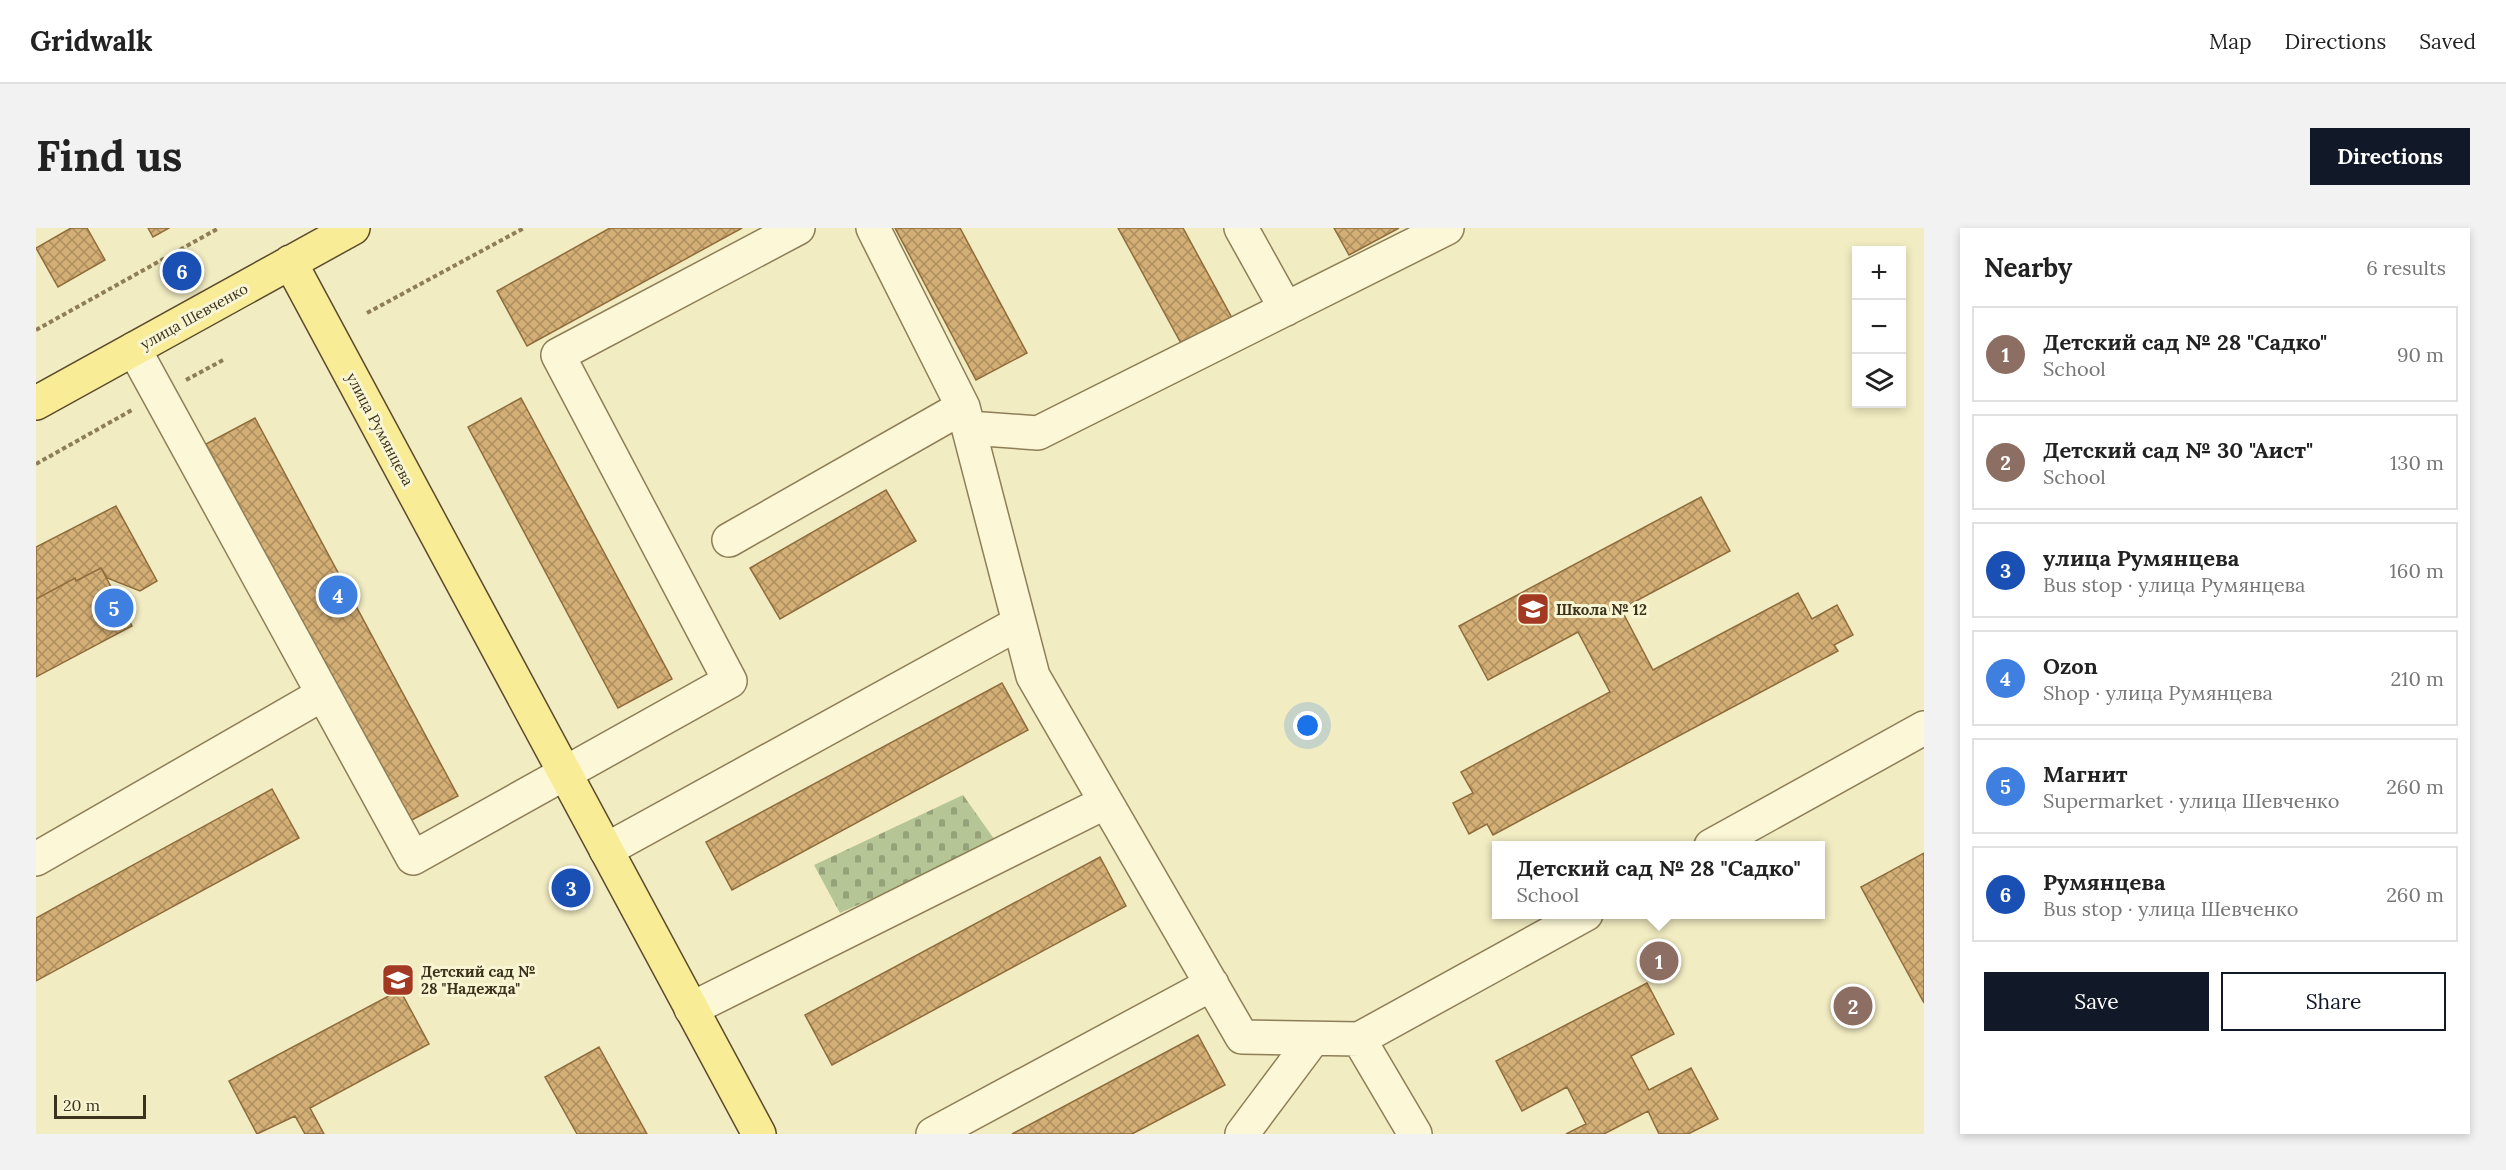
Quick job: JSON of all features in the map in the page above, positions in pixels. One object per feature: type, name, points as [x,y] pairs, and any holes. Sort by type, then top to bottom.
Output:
[{"type":"main road","name":"улица Шевченко","points":[[36,403],[353,228]]},
{"type":"main road","name":"улица Румянцева","points":[[290,262],[759,1134]]},
{"type":"lane","points":[[134,349],[412,858],[730,681],[558,355],[798,228]]},
{"type":"lane","points":[[873,228],[966,418],[1033,676],[1242,1037],[1359,1039],[1579,919]]},
{"type":"lane","points":[[1241,228],[1286,309]]},
{"type":"lane","points":[[729,540],[966,418],[1038,433],[1447,228]]},
{"type":"lane","points":[[606,850],[1019,623]]},
{"type":"lane","points":[[36,859],[323,694]]},
{"type":"lane","points":[[1720,841],[1924,728]]},
{"type":"lane","points":[[691,1009],[1106,802]]},
{"type":"lane","points":[[933,1134],[1212,984]]},
{"type":"lane","points":[[1242,1134],[1313,1039]]},
{"type":"lane","points":[[1359,1039],[1415,1134]]},
{"type":"path","points":[[36,330],[219,228]]},
{"type":"path","points":[[367,313],[524,228]]},
{"type":"green space","points":[[963,795],[997,843],[840,913],[814,865]]},
{"type":"building","points":[[71,228],[87,228],[105,260],[58,287],[36,248]]},
{"type":"building","points":[[148,228],[169,228],[153,237]]},
{"type":"building","points":[[610,228],[742,228],[527,346],[497,291]]},
{"type":"building","points":[[895,228],[960,228],[1027,353],[976,380]]},
{"type":"building","points":[[1118,228],[1183,228],[1232,318],[1182,345]]},
{"type":"building","points":[[1334,228],[1399,228],[1349,255]]},
{"type":"building","points":[[521,398],[672,679],[618,708],[468,427]]},
{"type":"building","points":[[255,418],[458,796],[408,822],[206,444]]},
{"type":"building","points":[[886,490],[916,541],[780,619],[750,568]]},
{"type":"building","points":[[1701,497],[1730,551],[1621,609],[1653,670],[1798,593],[1812,619],[1837,605],[1853,635],[1834,645],[1838,651],[1493,835],[1487,824],[1469,834],[1453,803],[1473,793],[1461,772],[1610,692],[1578,632],[1488,680],[1459,626]]},
{"type":"building","points":[[116,506],[157,581],[140,591],[107,578],[101,568],[76,581],[75,578],[36,599],[36,547]]},
{"type":"building","points":[[101,568],[132,626],[36,677],[36,599],[75,578],[76,581]]},
{"type":"building","points":[[1002,683],[1028,730],[732,890],[706,842]]},
{"type":"building","points":[[272,789],[299,838],[36,981],[36,918]]},
{"type":"building","points":[[1924,853],[1924,1003],[1861,887]]},
{"type":"building","points":[[1100,857],[1126,906],[832,1065],[805,1015]]},
{"type":"building","points":[[1647,983],[1674,1034],[1631,1056],[1649,1090],[1691,1068],[1718,1119],[1688,1134],[1659,1134],[1648,1111],[1604,1134],[1566,1134],[1586,1124],[1567,1087],[1522,1111],[1496,1061]]},
{"type":"building","points":[[400,990],[429,1044],[310,1108],[324,1134],[305,1134],[295,1116],[257,1134],[229,1081]]},
{"type":"building","points":[[1198,1035],[1225,1085],[1132,1134],[1012,1134]]},
{"type":"building","points":[[599,1047],[647,1134],[577,1134],[545,1077]]},
{"type":"place","name":"Румянцева","points":[[182,271]]},
{"type":"place","name":"Ozon","points":[[338,595]]},
{"type":"place","name":"Магнит","points":[[114,608]]},
{"type":"place","name":"Школа № 12","points":[[1533,609]]},
{"type":"place","name":"улица Румянцева","points":[[571,888]]},
{"type":"place","name":"Детский сад № 28 \"Садко\"","points":[[1659,961]]},
{"type":"place","name":"Детский сад № 28 \"Надежда\"","points":[[398,980]]},
{"type":"place","name":"Детский сад № 30 \"Аист\"","points":[[1853,1006]]}]
